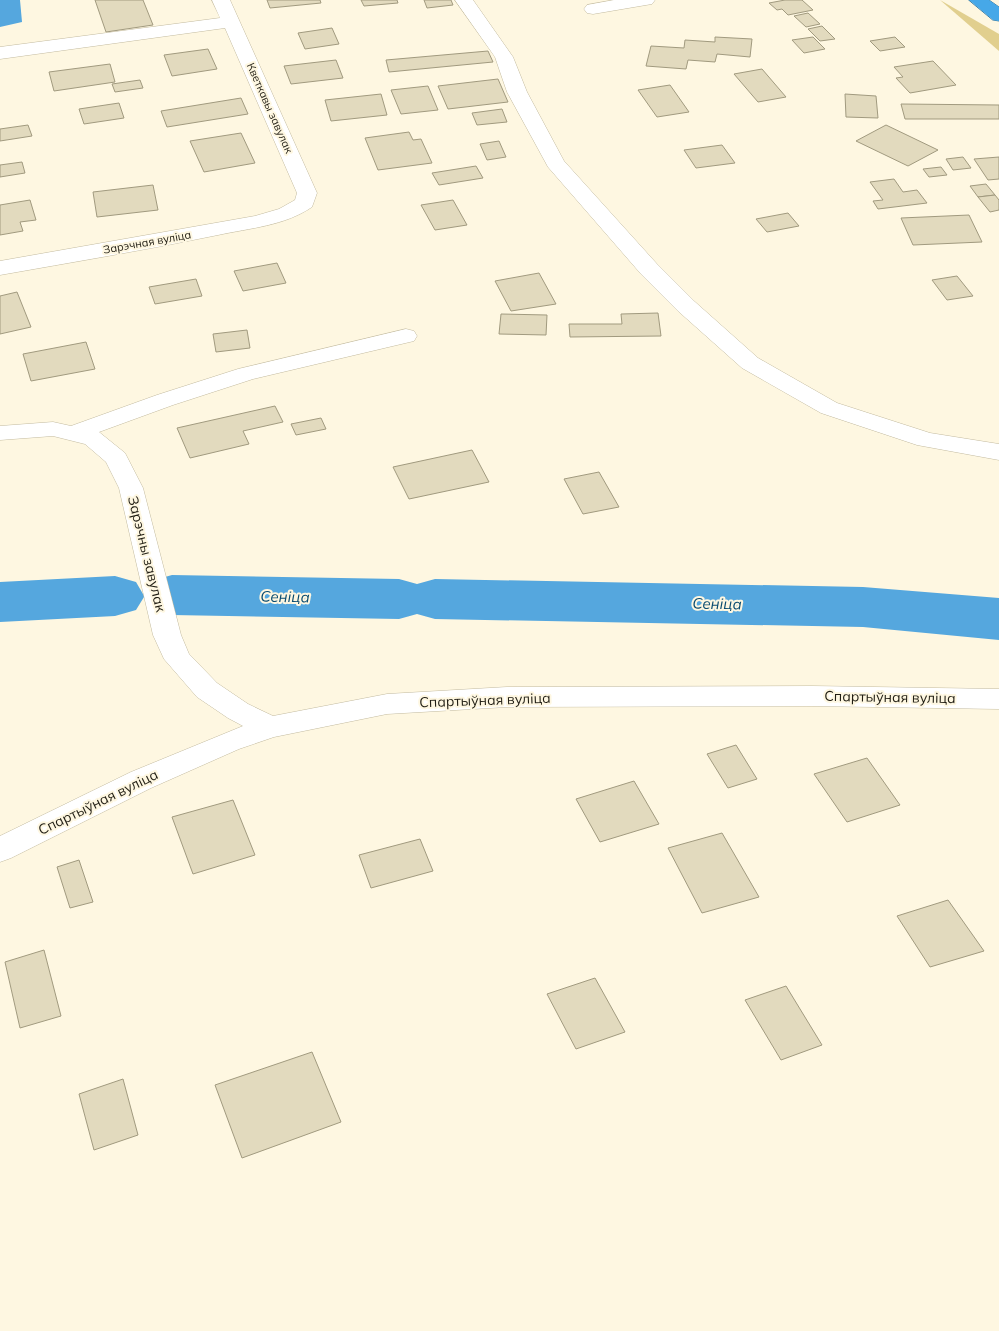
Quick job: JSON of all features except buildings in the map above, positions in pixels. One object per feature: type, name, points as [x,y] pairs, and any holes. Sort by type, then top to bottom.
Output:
[{"type":"highway","points":[[978,0],[999,16]]},
{"type":"street","name":"Кветкавы завулак","points":[[221,0],[308,193],[306,203],[293,212]]},
{"type":"street","points":[[464,0],[504,57],[517,92],[555,163],[649,269],[686,306],[750,363],[829,408],[926,440],[999,452]]},
{"type":"street","points":[[593,9],[646,0]]},
{"type":"street","points":[[0,53],[231,22]]},
{"type":"street","name":"Зарэчная вуліца","points":[[0,268],[189,235],[293,212]]},
{"type":"street","points":[[74,434],[165,400],[246,374],[406,336]]},
{"type":"street","name":"Зарэчны завулак","points":[[0,433],[53,429],[93,438],[116,458],[131,488],[167,635],[178,660],[207,690],[238,711],[270,727]]},
{"type":"street","name":"Спартыўная вуліца","points":[[0,850],[141,780],[230,742],[270,727],[387,704],[507,697],[812,696],[999,698]]},
{"type":"shaded area","points":[[940,0],[999,34],[999,51]]},
{"type":"water","points":[[0,0],[20,0],[22,22],[0,27]]},
{"type":"waterway","name":"Сеніца","points":[[172,595],[399,599]]},
{"type":"waterway","name":"Сеніца","points":[[0,602],[115,596]]},
{"type":"waterway","name":"Сеніца","points":[[435,599],[863,607],[999,619]]}]
